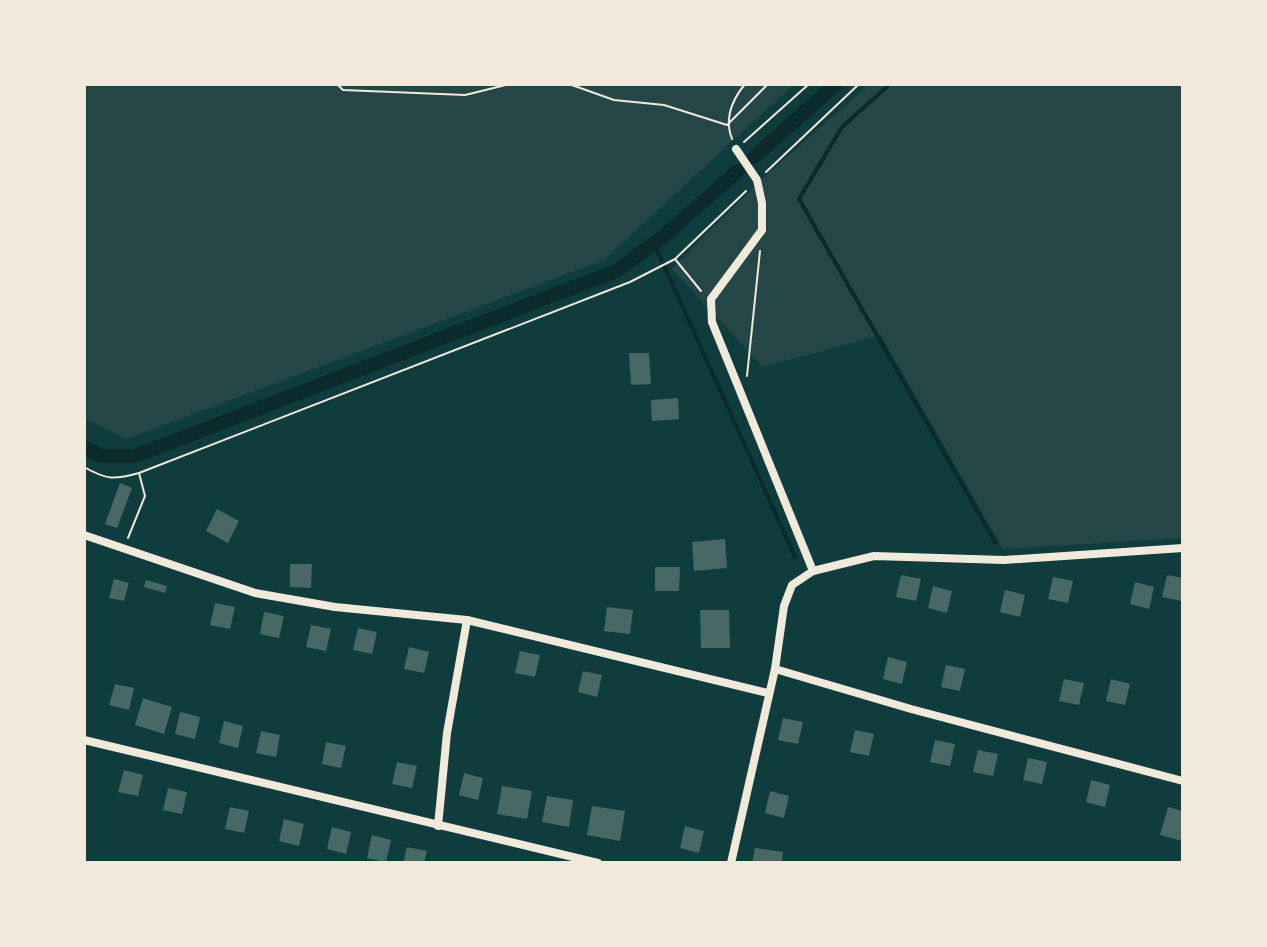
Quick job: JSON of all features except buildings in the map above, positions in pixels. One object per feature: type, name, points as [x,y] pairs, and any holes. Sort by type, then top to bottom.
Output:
[{"type":"street","points":[[736,149],[757,180],[762,203],[762,230],[711,299],[712,322],[813,571]]},
{"type":"street","points":[[84,535],[255,593],[335,607],[467,620],[768,693]]},
{"type":"street","points":[[731,863],[775,669],[784,606],[792,585],[813,571],[874,556],[1004,560],[1183,548]]},
{"type":"street","points":[[438,826],[447,733],[467,620]]},
{"type":"street","points":[[775,669],[911,709],[1183,781]]},
{"type":"street","points":[[84,740],[598,863]]},
{"type":"path","points":[[337,84],[343,90],[465,95],[510,84]]},
{"type":"path","points":[[569,84],[614,100],[664,105],[727,125]]},
{"type":"path","points":[[745,84],[737,94],[727,125],[736,149],[809,84]]},
{"type":"path","points":[[727,125],[768,84]]},
{"type":"path","points":[[739,389],[749,374],[762,230]]},
{"type":"path","points":[[675,259],[694,284],[711,299]]},
{"type":"path","points":[[84,467],[104,478],[119,479],[139,473],[630,282],[669,262]]},
{"type":"path","points":[[122,550],[145,496],[139,473]]},
{"type":"shaded area","points":[[84,84],[794,84],[604,260],[127,439],[84,418]]},
{"type":"shaded area","points":[[870,84],[1183,84],[1183,538],[1003,549],[881,335],[763,367],[672,269],[765,176]]},
{"type":"waterway","points":[[754,157],[836,84]]},
{"type":"waterway","points":[[890,84],[842,127],[799,199],[995,542]]},
{"type":"waterway","points":[[84,447],[101,456],[135,456],[616,271],[664,236],[738,171]]},
{"type":"waterway","points":[[654,243],[795,557]]}]
